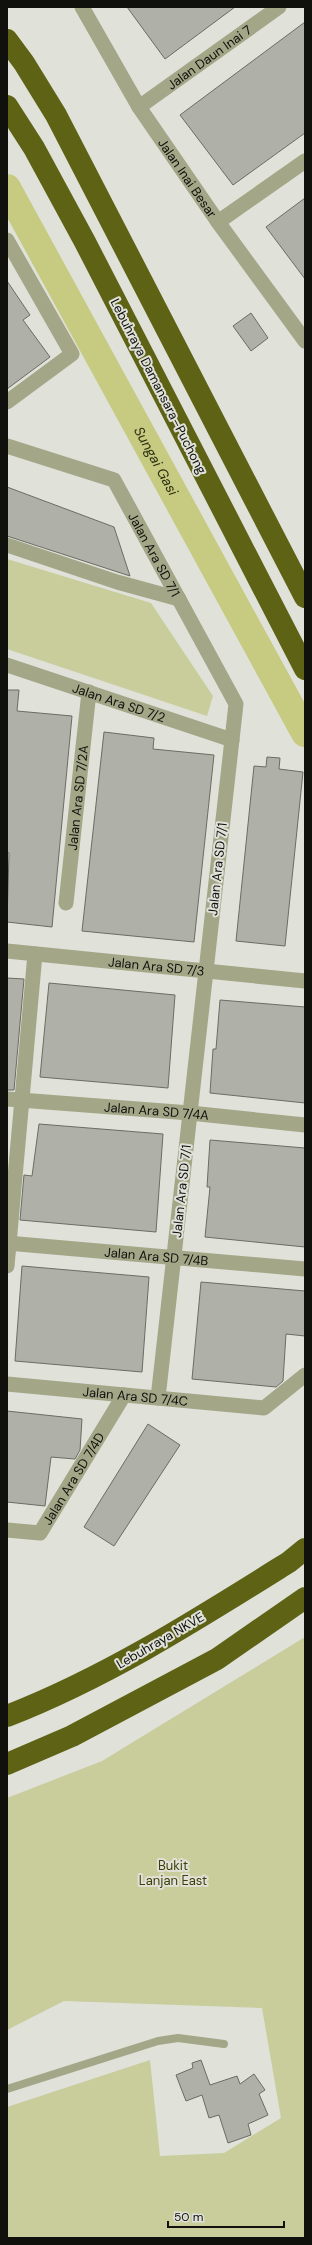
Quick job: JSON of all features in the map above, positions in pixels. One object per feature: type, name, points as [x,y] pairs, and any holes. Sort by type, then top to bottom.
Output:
[{"type":"highway","points":[[7,40],[24,63],[56,115],[305,596]]},
{"type":"highway","name":"Lebuhraya Damansara–Puchong","points":[[7,106],[34,148],[85,242],[305,669]]},
{"type":"highway","name":"Lebuhraya NKVE","points":[[7,1716],[52,1699],[172,1634],[289,1562],[305,1549]]},
{"type":"highway","points":[[7,1764],[72,1736],[217,1659],[305,1598]]},
{"type":"street","name":"Jalan Inai Besar","points":[[82,7],[139,107],[218,222],[304,336]]},
{"type":"street","name":"Jalan Daun Inai 7","points":[[139,107],[279,7]]},
{"type":"street","points":[[218,222],[305,161]]},
{"type":"street","points":[[7,402],[72,354],[8,244]]},
{"type":"street","name":"Jalan Ara SD 7/1","points":[[7,446],[114,480],[236,704],[158,1398]]},
{"type":"street","points":[[7,545],[117,582],[179,600]]},
{"type":"street","name":"Jalan Ara SD 7/2","points":[[7,665],[232,740]]},
{"type":"street","name":"Jalan Ara SD 7/2A","points":[[66,903],[89,692]]},
{"type":"street","name":"Jalan Ara SD 7/3","points":[[7,951],[305,980]]},
{"type":"street","points":[[7,1266],[35,954]]},
{"type":"street","name":"Jalan Ara SD 7/4A","points":[[7,1099],[190,1113],[305,1125]]},
{"type":"street","name":"Jalan Ara SD 7/4B","points":[[8,1243],[305,1269]]},
{"type":"street","name":"Jalan Ara SD 7/4C","points":[[7,1384],[264,1408],[305,1375]]},
{"type":"street","name":"Jalan Ara SD 7/4D","points":[[7,1530],[40,1533],[124,1395]]},
{"type":"lane","points":[[7,2089],[158,2041],[178,2038],[224,2044]]},
{"type":"green space","points":[[7,559],[151,603],[213,696],[207,716],[7,649]]},
{"type":"green space","name":"Bukit Lanjan East","points":[[305,1637],[305,2238],[7,2238],[7,2107],[150,2060],[160,2156],[224,2153],[281,2118],[262,2008],[64,2001],[7,2030],[7,1798],[102,1761]]},
{"type":"building","points":[[127,7],[235,7],[165,59]]},
{"type":"building","points":[[305,22],[305,133],[233,185],[180,115]]},
{"type":"building","points":[[305,198],[305,279],[266,227]]},
{"type":"building","points":[[7,281],[30,315],[23,320],[50,357],[7,389]]},
{"type":"building","points":[[251,313],[268,338],[251,351],[233,326]]},
{"type":"building","points":[[7,487],[114,527],[130,576],[7,536]]},
{"type":"building","points":[[7,690],[19,690],[17,711],[72,716],[52,927],[7,922],[9,853],[7,852]]},
{"type":"building","points":[[104,732],[154,738],[153,749],[214,755],[194,942],[82,931]]},
{"type":"building","points":[[267,757],[280,758],[279,769],[303,772],[285,946],[236,941],[254,766],[266,767]]},
{"type":"building","points":[[7,978],[24,979],[14,1090],[7,1090]]},
{"type":"building","points":[[49,983],[175,995],[168,1088],[40,1077]]},
{"type":"building","points":[[220,1000],[305,1007],[305,1103],[210,1093],[213,1049],[216,1049]]},
{"type":"building","points":[[39,1124],[163,1134],[156,1232],[20,1220],[24,1175],[32,1176]]},
{"type":"building","points":[[210,1140],[305,1148],[305,1247],[205,1237],[210,1187],[207,1187]]},
{"type":"building","points":[[22,1266],[149,1277],[142,1372],[15,1361]]},
{"type":"building","points":[[201,1282],[305,1291],[305,1336],[286,1334],[283,1381],[276,1387],[192,1379]]},
{"type":"building","points":[[7,1411],[82,1419],[80,1450],[75,1459],[51,1457],[45,1506],[7,1502]]},
{"type":"building","points":[[148,1424],[180,1445],[114,1546],[84,1527]]},
{"type":"building","points":[[201,2060],[210,2085],[237,2076],[240,2084],[254,2074],[265,2090],[259,2094],[268,2115],[248,2124],[251,2135],[228,2143],[219,2115],[209,2118],[202,2095],[186,2101],[176,2075],[193,2068],[192,2063]]},
{"type":"waterway","name":"Sungai Gasi","points":[[7,188],[305,733]]}]
